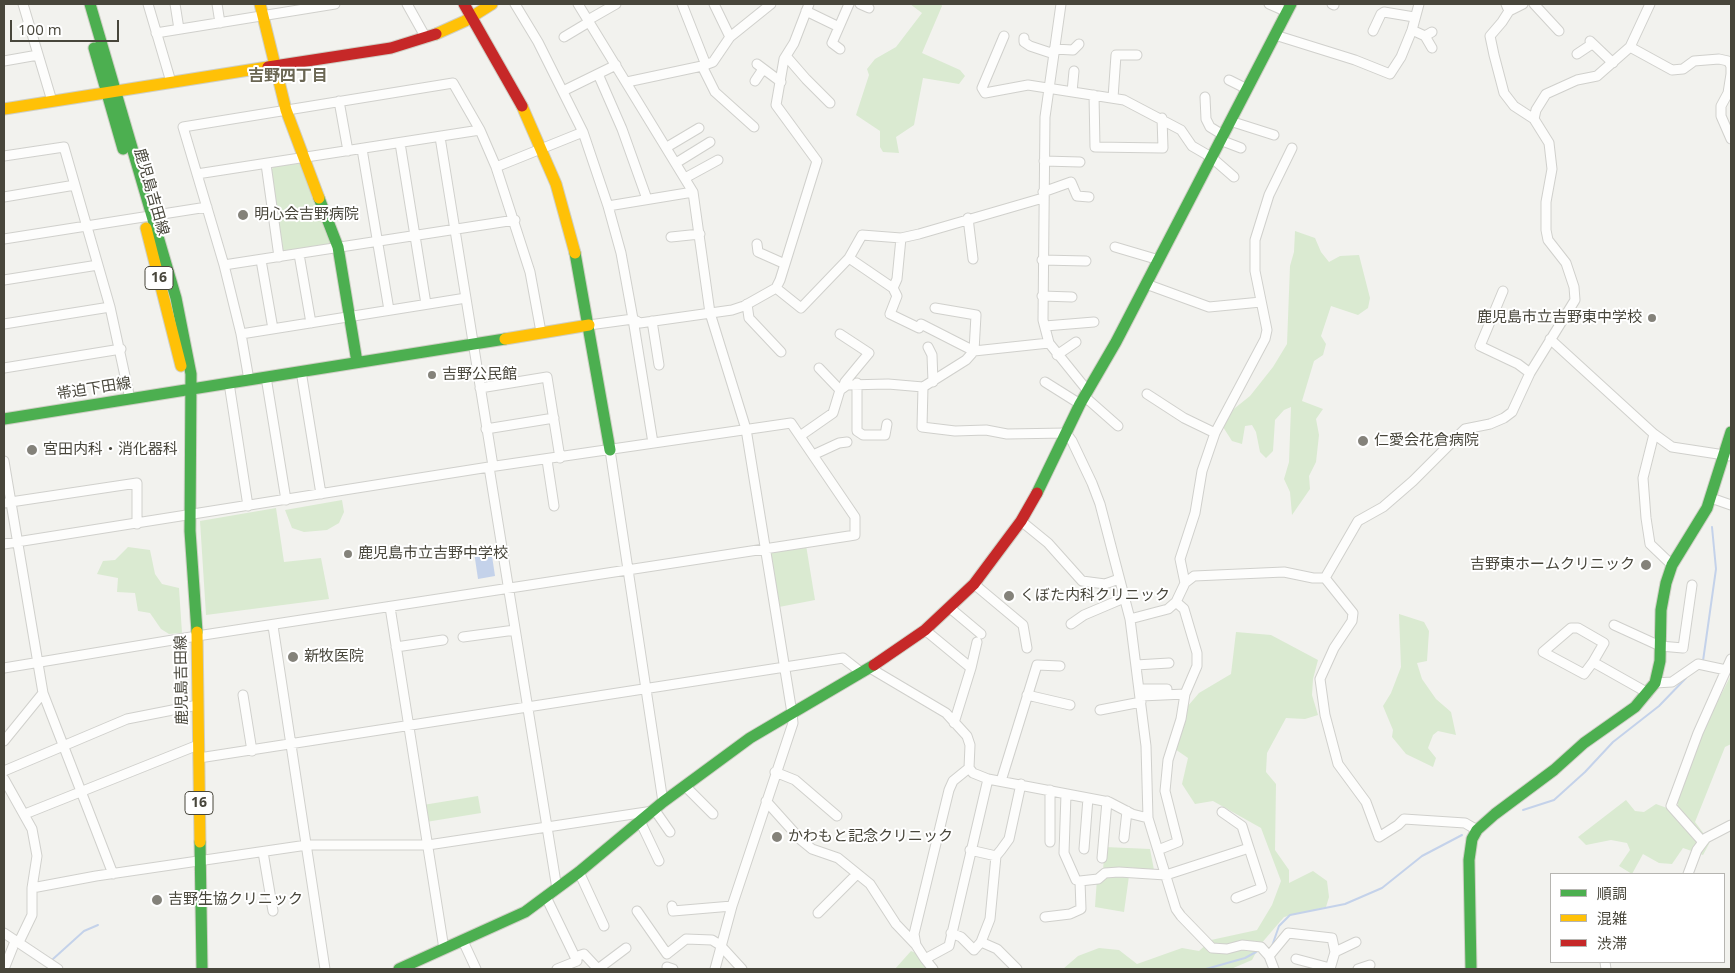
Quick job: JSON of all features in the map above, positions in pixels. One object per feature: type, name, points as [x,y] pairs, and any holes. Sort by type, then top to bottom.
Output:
[{"type":"street","points":[[23,4],[52,101]]},
{"type":"street","name":"鹿児島吉田線","points":[[81,4],[112,92]]},
{"type":"street","name":"鹿児島吉田線","points":[[90,4],[112,92],[147,216],[183,376],[189,390],[192,446],[190,516],[197,636],[202,969]]},
{"type":"street","points":[[148,4],[171,82]]},
{"type":"street","points":[[175,4],[179,29]]},
{"type":"street","points":[[217,4],[220,23]]},
{"type":"street","points":[[260,4],[265,15],[286,110],[338,248],[357,362]]},
{"type":"street","points":[[156,33],[265,15],[301,7],[335,4]]},
{"type":"street","points":[[407,4],[426,38]]},
{"type":"street","points":[[464,4],[509,79],[542,149],[566,216],[577,261],[610,450],[646,689],[657,807],[670,832]]},
{"type":"street","points":[[4,109],[384,49],[426,38],[472,17],[492,4]]},
{"type":"street","points":[[515,4],[563,91],[583,132],[608,206],[621,253],[653,443]]},
{"type":"street","points":[[578,4],[693,192],[710,313],[746,429],[783,668],[792,713],[793,723],[775,772],[732,906],[715,969]]},
{"type":"street","points":[[564,37],[616,4]]},
{"type":"street","points":[[682,4],[715,92],[754,127]]},
{"type":"street","points":[[714,4],[730,37]]},
{"type":"street","points":[[756,4],[759,15]]},
{"type":"street","points":[[627,82],[704,66],[713,62],[730,37],[772,4]]},
{"type":"street","points":[[840,49],[832,44],[849,4]]},
{"type":"street","points":[[860,4],[869,8]]},
{"type":"street","points":[[1061,4],[1045,117],[1042,260],[1042,296],[1045,326],[1049,343],[1084,397],[1118,426]]},
{"type":"street","points":[[404,968],[525,912],[558,889],[657,807],[750,738],[866,671],[925,630],[974,584],[1021,521],[1050,469],[1084,397],[1116,342],[1289,8],[1269,4]]},
{"type":"street","points":[[1275,35],[1355,60],[1390,74],[1412,30],[1419,4]]},
{"type":"street","points":[[1325,578],[1358,521],[1384,507],[1414,482],[1465,429],[1490,424],[1512,412],[1530,373],[1575,300],[1574,287],[1566,263],[1548,240],[1546,202],[1552,169],[1551,150],[1546,137],[1534,119],[1514,106],[1504,93],[1490,36],[1502,22],[1507,7],[1523,4]]},
{"type":"street","points":[[1534,4],[1559,31]]},
{"type":"street","points":[[1534,119],[1546,94],[1577,80],[1597,76],[1630,47],[1650,4]]},
{"type":"street","points":[[589,325],[633,319],[640,323],[732,310],[748,304],[776,288],[817,161],[776,105],[781,70],[808,8],[839,27]]},
{"type":"street","points":[[1372,31],[1384,12],[1414,17]]},
{"type":"street","points":[[1412,30],[1428,34],[1432,48]]},
{"type":"street","points":[[1004,36],[982,88],[984,93],[1028,85],[1124,100],[1162,118],[1181,130],[1192,146],[1211,157],[1234,177]]},
{"type":"street","points":[[1024,38],[1024,42],[1030,46],[1054,52],[1072,50],[1079,44]]},
{"type":"street","points":[[1577,54],[1591,43],[1613,63]]},
{"type":"street","points":[[1630,47],[1672,70],[1683,69],[1694,61],[1719,59],[1728,61],[1731,66],[1731,74],[1728,94],[1721,106],[1721,116],[1731,139]]},
{"type":"street","points":[[1113,98],[1116,54],[1137,55]]},
{"type":"street","points":[[4,61],[38,55]]},
{"type":"street","points":[[786,56],[830,103]]},
{"type":"street","points":[[563,91],[616,65]]},
{"type":"street","points":[[755,81],[760,66],[780,82]]},
{"type":"street","points":[[1072,92],[1074,70]]},
{"type":"street","points":[[598,74],[622,129],[647,200]]},
{"type":"street","points":[[1229,80],[1247,89]]},
{"type":"street","points":[[249,380],[241,334],[224,265],[183,127],[453,83],[480,130],[496,167],[515,220],[530,272],[541,332]]},
{"type":"street","points":[[1094,95],[1096,147],[1163,148],[1162,118]]},
{"type":"street","points":[[1205,97],[1206,119],[1210,127],[1222,138],[1241,148]]},
{"type":"street","points":[[340,101],[348,151]]},
{"type":"street","points":[[1230,121],[1274,135]]},
{"type":"street","points":[[666,147],[698,128]]},
{"type":"street","points":[[198,174],[480,130]]},
{"type":"street","points":[[496,167],[583,132]]},
{"type":"street","points":[[440,136],[480,388],[508,589],[558,889]]},
{"type":"street","points":[[676,163],[710,142]]},
{"type":"street","points":[[400,143],[426,304]]},
{"type":"street","points":[[4,156],[64,147],[110,307],[121,349],[130,399]]},
{"type":"street","points":[[1185,583],[1180,560],[1195,513],[1202,471],[1215,433],[1265,339],[1268,323],[1261,302],[1255,271],[1255,240],[1269,195],[1292,148]]},
{"type":"street","points":[[362,149],[389,310]]},
{"type":"street","points":[[685,178],[718,160]]},
{"type":"street","points":[[1044,161],[1080,162]]},
{"type":"street","points":[[266,164],[280,257]]},
{"type":"street","points":[[776,288],[801,308],[849,258],[862,235],[900,238],[919,234],[1043,195],[1071,182],[1077,196],[1089,197]]},
{"type":"street","points":[[4,196],[75,185]]},
{"type":"street","points":[[608,206],[693,192]]},
{"type":"street","points":[[4,239],[207,207]]},
{"type":"street","points":[[968,218],[973,259]]},
{"type":"street","points":[[224,265],[515,220]]},
{"type":"street","points":[[671,237],[700,234]]},
{"type":"street","points":[[893,288],[897,279],[900,238]]},
{"type":"street","points":[[757,244],[758,252],[785,264]]},
{"type":"street","points":[[1115,247],[1159,260]]},
{"type":"street","points":[[299,254],[311,323]]},
{"type":"street","points":[[849,258],[893,288],[897,296],[890,314],[919,328],[921,324],[974,351],[1049,343]]},
{"type":"street","points":[[261,260],[273,329]]},
{"type":"street","points":[[1042,260],[1086,261]]},
{"type":"street","points":[[4,280],[98,265]]},
{"type":"street","points":[[1146,284],[1209,307],[1261,302]]},
{"type":"street","points":[[1502,291],[1480,346],[1518,364],[1530,373]]},
{"type":"street","points":[[1042,296],[1072,297]]},
{"type":"street","points":[[241,334],[466,298]]},
{"type":"street","points":[[748,304],[749,318],[781,352]]},
{"type":"street","points":[[4,324],[110,307]]},
{"type":"street","points":[[841,389],[858,383],[923,387],[966,360],[974,351],[976,315],[936,308]]},
{"type":"street","points":[[652,321],[659,365]]},
{"type":"street","points":[[1045,326],[1094,322]]},
{"type":"street","name":"帯迫下田線","points":[[4,418],[589,325]]},
{"type":"street","points":[[800,436],[833,413],[845,382],[869,353],[840,334]]},
{"type":"street","points":[[1550,339],[1654,434],[1672,447],[1727,455]]},
{"type":"street","points":[[1057,356],[1076,342]]},
{"type":"street","points":[[928,348],[932,355],[933,382]]},
{"type":"street","points":[[4,368],[121,349]]},
{"type":"street","points":[[819,368],[841,389]]},
{"type":"street","points":[[301,372],[321,494]]},
{"type":"street","points":[[266,377],[286,500]]},
{"type":"street","points":[[480,388],[547,377],[560,458]]},
{"type":"street","points":[[1045,382],[1084,397]]},
{"type":"street","points":[[229,383],[248,506]]},
{"type":"street","points":[[858,383],[857,431],[863,435],[885,435],[887,424]]},
{"type":"street","points":[[923,387],[922,427],[955,431],[986,430],[1007,434],[1066,433]]},
{"type":"street","points":[[1148,394],[1184,418],[1215,433]]},
{"type":"street","points":[[486,429],[554,418]]},
{"type":"street","points":[[4,544],[791,422],[855,516],[855,535],[273,626],[197,636],[4,668]]},
{"type":"street","points":[[1471,969],[1469,848],[1477,830],[1554,770],[1584,743],[1635,707],[1655,683],[1660,661],[1660,610],[1672,565],[1701,520],[1711,498],[1727,455],[1731,432]]},
{"type":"street","points":[[1066,433],[1092,482],[1130,619],[1146,746],[1148,818],[1181,916],[1204,942],[1219,950],[1251,945],[1261,947],[1269,956],[1274,969]]},
{"type":"street","points":[[1654,434],[1643,478],[1646,518],[1650,544],[1672,565]]},
{"type":"street","points":[[814,456],[839,442],[846,442]]},
{"type":"street","points":[[547,460],[554,506]]},
{"type":"street","points":[[4,463],[7,502],[18,542],[43,693],[113,874]]},
{"type":"street","points":[[7,502],[136,482],[137,524]]},
{"type":"street","points":[[1711,498],[1731,504]]},
{"type":"street","points":[[1021,521],[1048,543],[1082,581],[1105,584],[1119,579]]},
{"type":"street","points":[[1130,619],[1168,609],[1176,602],[1185,583],[1194,576],[1284,572],[1313,578],[1325,578]]},
{"type":"street","points":[[1325,578],[1353,613],[1352,620],[1334,648],[1320,679],[1326,715],[1338,764],[1366,802],[1379,837],[1404,819],[1465,823],[1477,830]]},
{"type":"street","points":[[974,584],[1023,625],[1027,648]]},
{"type":"street","points":[[1614,625],[1660,646],[1684,647],[1692,585]]},
{"type":"street","points":[[1071,624],[1084,615],[1124,598]]},
{"type":"street","points":[[1158,850],[1178,842],[1165,791],[1168,760],[1181,719],[1185,694],[1198,659],[1184,609],[1176,602]]},
{"type":"street","points":[[390,607],[444,949]]},
{"type":"street","points":[[950,608],[979,638],[972,668],[954,722]]},
{"type":"street","points":[[273,626],[325,969]]},
{"type":"street","points":[[1571,628],[1578,628],[1604,644],[1593,662],[1584,674],[1543,652],[1571,628]]},
{"type":"street","points":[[463,637],[515,630]]},
{"type":"street","points":[[925,630],[972,668]]},
{"type":"street","points":[[396,647],[443,640]]},
{"type":"street","points":[[198,758],[843,658],[946,713],[969,740],[969,768],[973,773],[988,779],[1107,801],[1127,811],[1148,818]]},
{"type":"street","points":[[1703,842],[1671,806],[1698,733],[1731,659]]},
{"type":"street","points":[[1593,662],[1648,693]]},
{"type":"street","points":[[1136,665],[1169,663]]},
{"type":"street","points":[[1655,683],[1666,684],[1672,682],[1698,664],[1726,670]]},
{"type":"street","points":[[1001,781],[1036,665],[1060,666]]},
{"type":"street","points":[[1100,710],[1167,689]]},
{"type":"street","points":[[4,741],[43,693]]},
{"type":"street","points":[[1141,696],[1185,694]]},
{"type":"street","points":[[1027,695],[1070,705]]},
{"type":"street","points":[[243,696],[252,751]]},
{"type":"street","points":[[4,771],[127,719],[198,705]]},
{"type":"street","points":[[25,814],[198,745]]},
{"type":"street","points":[[933,969],[916,945],[914,934],[949,790],[953,781],[969,768]]},
{"type":"street","points":[[775,772],[796,780],[837,816]]},
{"type":"street","points":[[4,779],[25,814],[37,846],[32,888],[32,915],[19,942],[14,944],[4,969]]},
{"type":"street","points":[[925,959],[949,946],[988,779]]},
{"type":"street","points":[[951,934],[961,937],[974,950],[980,942],[990,919],[996,856],[1009,839],[1021,784]]},
{"type":"street","points":[[685,786],[713,814]]},
{"type":"street","points":[[1050,790],[1050,842]]},
{"type":"street","points":[[1066,794],[1064,853],[1076,880],[1098,879],[1105,873],[1119,872],[1166,875],[1249,848]]},
{"type":"street","points":[[1084,849],[1088,798]]},
{"type":"street","points":[[766,801],[801,840],[812,849],[838,858],[870,884],[896,924],[910,941],[916,945]]},
{"type":"street","points":[[1102,858],[1107,801]]},
{"type":"street","points":[[32,888],[307,845],[428,846],[657,807]]},
{"type":"street","points":[[1124,838],[1127,811]]},
{"type":"street","points":[[1222,812],[1242,826],[1262,888],[1236,898]]},
{"type":"street","points":[[640,821],[659,862]]},
{"type":"street","points":[[1688,873],[1697,850],[1706,838],[1731,825]]},
{"type":"street","points":[[970,850],[996,856]]},
{"type":"street","points":[[263,852],[272,911]]},
{"type":"street","points":[[579,872],[604,926]]},
{"type":"street","points":[[818,913],[857,874]]},
{"type":"street","points":[[1045,917],[1070,914],[1081,909],[1080,881]]},
{"type":"street","points":[[546,897],[577,961],[557,969]]},
{"type":"street","points":[[672,906],[673,911],[732,906]]},
{"type":"street","points":[[637,911],[667,954],[686,939],[712,940],[720,945],[742,969]]},
{"type":"street","points":[[4,933],[58,969]]},
{"type":"street","points":[[1269,956],[1288,934],[1332,938],[1335,952],[1330,968],[1296,959]]},
{"type":"street","points":[[463,940],[476,969]]},
{"type":"street","points":[[980,942],[997,949],[1017,969]]},
{"type":"street","points":[[1335,952],[1356,942]]},
{"type":"street","points":[[575,957],[584,954],[598,969],[626,948]]},
{"type":"street","points":[[1358,969],[1370,965]]},
{"type":"green space","points":[[910,4],[941,4],[942,6],[922,53],[960,70],[965,76],[959,84],[923,78],[914,125],[896,137],[899,153],[883,152],[880,147],[880,131],[856,115],[869,75],[867,69],[875,59],[896,47],[922,13]]},
{"type":"green space","points":[[298,163],[301,165],[331,243],[329,246],[284,253],[270,172],[274,166]]},
{"type":"green space","points":[[1295,231],[1315,238],[1321,252],[1329,262],[1340,256],[1359,255],[1370,298],[1368,308],[1358,315],[1331,306],[1321,336],[1326,344],[1323,355],[1314,361],[1302,401],[1323,409],[1316,419],[1319,435],[1316,462],[1309,476],[1310,489],[1292,515],[1290,492],[1284,479],[1289,462],[1291,407],[1284,410],[1275,420],[1273,451],[1266,458],[1260,452],[1256,432],[1252,425],[1245,426],[1242,444],[1232,441],[1223,427],[1230,412],[1250,396],[1273,367],[1287,344],[1290,266],[1294,252]]},
{"type":"green space","points":[[342,500],[344,512],[339,523],[327,530],[304,532],[292,528],[285,510]]},
{"type":"green space","points":[[276,508],[284,562],[321,558],[329,599],[206,615],[200,521]]},
{"type":"green space","points":[[806,545],[815,600],[779,607],[770,552]]},
{"type":"green space","points":[[128,547],[150,550],[155,574],[162,584],[179,588],[182,633],[169,634],[161,629],[150,613],[138,611],[135,593],[117,592],[118,578],[97,574],[103,561],[115,560]]},
{"type":"green space","points":[[1399,614],[1424,622],[1429,631],[1427,661],[1417,663],[1422,679],[1436,699],[1451,712],[1456,735],[1438,731],[1433,735],[1428,748],[1436,758],[1433,767],[1406,754],[1392,737],[1393,730],[1383,706],[1391,693],[1401,667]]},
{"type":"green space","points":[[1236,632],[1271,635],[1318,660],[1313,679],[1312,695],[1318,715],[1305,719],[1286,718],[1267,753],[1266,772],[1276,784],[1275,850],[1289,870],[1289,883],[1313,871],[1327,881],[1329,897],[1326,907],[1284,917],[1260,945],[1252,960],[1231,969],[1063,969],[1078,956],[1099,948],[1119,950],[1137,964],[1182,948],[1199,951],[1211,940],[1257,930],[1272,905],[1281,881],[1261,828],[1213,801],[1195,804],[1182,784],[1188,758],[1175,749],[1187,707],[1199,693],[1231,674]]},
{"type":"green space","points":[[1731,675],[1731,744],[1725,747],[1695,822],[1710,842],[1703,855],[1683,848],[1672,864],[1659,863],[1643,854],[1633,873],[1630,873],[1619,866],[1630,850],[1627,843],[1611,840],[1586,845],[1578,837],[1626,800],[1635,811],[1644,812],[1656,804],[1678,812],[1678,800],[1702,732]]},
{"type":"green space","points":[[478,796],[481,813],[426,822],[423,805]]},
{"type":"green space","points":[[1105,847],[1150,849],[1154,870],[1127,867],[1103,870]]},
{"type":"green space","points":[[1129,876],[1124,912],[1095,907],[1097,878]]},
{"type":"green space","points":[[911,951],[921,955],[926,969],[895,969]]},
{"type":"water","points":[[491,549],[495,576],[478,579],[474,552]]},
{"type":"waterway","points":[[1703,661],[1716,569],[1712,527]]},
{"type":"waterway","points":[[1523,810],[1554,800],[1585,772],[1613,742],[1659,706],[1686,678]]},
{"type":"waterway","points":[[1272,946],[1279,926],[1290,915],[1345,904],[1382,888],[1422,856],[1462,835]]},
{"type":"waterway","points":[[53,959],[84,931],[98,925]]},
{"type":"waterway","points":[[1206,969],[1245,958],[1256,952]]},
{"type":"traffic: fast","points":[[90,4],[176,298],[191,374],[190,531],[197,632]]},
{"type":"traffic: fast","points":[[1037,493],[1080,404],[1116,342],[1291,4]]},
{"type":"traffic: fast","points":[[94,48],[123,149]]},
{"type":"traffic: fast","points":[[319,198],[338,247],[357,362]]},
{"type":"traffic: fast","points":[[575,253],[610,450]]},
{"type":"traffic: fast","points":[[4,419],[505,339]]},
{"type":"traffic: fast","points":[[1471,969],[1469,860],[1472,839],[1477,830],[1495,814],[1554,770],[1584,743],[1635,707],[1655,683],[1660,661],[1661,610],[1666,583],[1672,565],[1707,508],[1731,432]]},
{"type":"traffic: fast","points":[[399,969],[525,912],[579,872],[663,802],[750,738],[874,665]]},
{"type":"traffic: fast","points":[[200,842],[202,969]]},
{"type":"traffic: slow","points":[[260,4],[286,110],[319,198]]},
{"type":"traffic: slow","points":[[436,34],[465,21],[492,4]]},
{"type":"traffic: slow","points":[[4,109],[268,67]]},
{"type":"traffic: slow","points":[[522,106],[556,184],[575,253]]},
{"type":"traffic: slow","points":[[146,228],[181,366]]},
{"type":"traffic: slow","points":[[505,339],[589,325]]},
{"type":"traffic: slow","points":[[197,632],[200,842]]},
{"type":"traffic: jam","points":[[464,4],[522,106]]},
{"type":"traffic: jam","points":[[268,67],[391,48],[436,34]]},
{"type":"traffic: jam","points":[[874,665],[925,630],[974,584],[1021,521],[1037,493]]},
{"type":"place","name":"明心会吉野病院","points":[[243,215]]},
{"type":"place","name":"鹿児島市立吉野東中学校","points":[[1652,318]]},
{"type":"place","name":"吉野公民館","points":[[432,375]]},
{"type":"place","name":"仁愛会花倉病院","points":[[1363,441]]},
{"type":"place","name":"宮田内科・消化器科","points":[[32,450]]},
{"type":"place","name":"鹿児島市立吉野中学校","points":[[348,554]]},
{"type":"place","name":"吉野東ホームクリニック","points":[[1646,565]]},
{"type":"place","name":"くぼた内科クリニック","points":[[1009,596]]},
{"type":"place","name":"新牧医院","points":[[293,657]]},
{"type":"place","name":"かわもと記念クリニック","points":[[777,837]]},
{"type":"place","name":"吉野生協クリニック","points":[[157,900]]},
{"type":"district","name":"吉野四丁目","points":[[288,76]]}]
